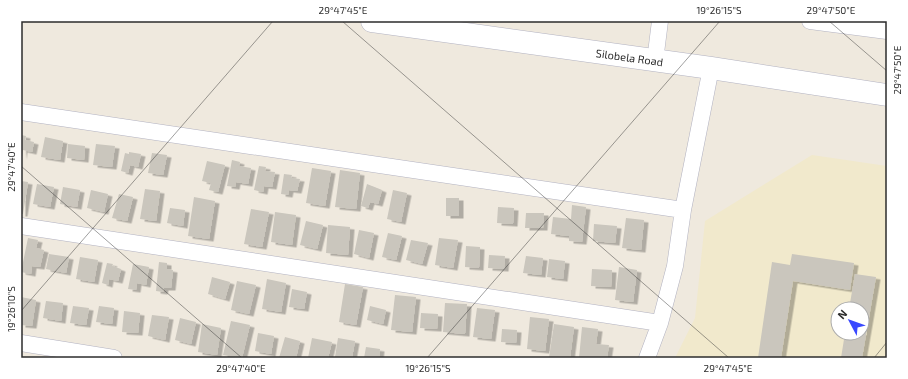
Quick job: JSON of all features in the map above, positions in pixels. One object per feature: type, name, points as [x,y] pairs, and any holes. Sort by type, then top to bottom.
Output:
[{"type":"street","name":"Silobela Road","points":[[372,21],[711,68],[887,95]]},
{"type":"street","points":[[655,61],[660,21]]},
{"type":"street","points":[[810,21],[887,31]]},
{"type":"street","points":[[647,358],[660,323],[675,266],[683,210],[711,68]]},
{"type":"street","points":[[21,112],[683,210]]},
{"type":"street","points":[[21,226],[660,323]]},
{"type":"street","points":[[21,343],[114,358]]},
{"type":"shaded area","points":[[812,155],[887,166],[887,358],[675,358],[695,318],[705,221]]},
{"type":"building","points":[[21,135],[26,136],[25,140],[34,142],[32,152],[23,150],[22,157]]},
{"type":"building","points":[[45,137],[63,141],[60,160],[41,157]]},
{"type":"building","points":[[68,144],[85,146],[84,160],[67,158]]},
{"type":"building","points":[[96,144],[115,146],[112,167],[93,165]]},
{"type":"building","points":[[129,152],[141,154],[138,167],[130,165],[128,173],[121,171],[125,153],[129,154]]},
{"type":"building","points":[[152,153],[167,155],[163,175],[148,173]]},
{"type":"building","points":[[232,160],[240,162],[239,166],[251,168],[248,184],[236,182],[235,187],[227,186]]},
{"type":"building","points":[[207,161],[225,165],[218,192],[209,190],[211,183],[202,181]]},
{"type":"building","points":[[259,166],[266,167],[265,171],[275,172],[272,187],[264,186],[263,192],[254,190]]},
{"type":"building","points":[[312,168],[331,171],[325,206],[306,203]]},
{"type":"building","points":[[340,170],[360,173],[356,209],[335,207]]},
{"type":"building","points":[[284,174],[292,175],[291,178],[300,179],[297,191],[289,190],[288,195],[281,194]]},
{"type":"building","points":[[21,181],[28,182],[23,214],[21,214]]},
{"type":"building","points":[[37,184],[54,187],[50,207],[33,204]]},
{"type":"building","points":[[367,184],[382,190],[378,204],[370,202],[368,208],[361,206]]},
{"type":"building","points":[[63,187],[80,190],[77,207],[60,204]]},
{"type":"building","points":[[145,189],[160,191],[156,221],[140,219]]},
{"type":"building","points":[[91,190],[108,194],[104,212],[87,208]]},
{"type":"building","points":[[393,190],[407,193],[401,222],[387,219]]},
{"type":"building","points":[[119,194],[133,197],[127,221],[112,218]]},
{"type":"building","points":[[194,197],[215,201],[209,239],[188,236]]},
{"type":"building","points":[[446,198],[459,198],[459,216],[446,216]]},
{"type":"building","points":[[572,205],[586,207],[582,242],[569,241],[569,236],[551,234],[553,217],[571,219]]},
{"type":"building","points":[[498,207],[514,208],[513,224],[497,223]]},
{"type":"building","points":[[170,208],[185,210],[183,226],[167,223]]},
{"type":"building","points":[[251,209],[269,212],[262,247],[244,244]]},
{"type":"building","points":[[275,212],[296,215],[292,245],[271,242]]},
{"type":"building","points":[[526,213],[544,213],[543,228],[525,228]]},
{"type":"building","points":[[626,218],[644,220],[641,250],[622,248]]},
{"type":"building","points":[[306,221],[323,225],[317,249],[300,245]]},
{"type":"building","points":[[594,224],[617,226],[615,243],[593,241]]},
{"type":"building","points":[[328,225],[350,227],[348,255],[326,253]]},
{"type":"building","points":[[359,230],[374,233],[369,258],[354,254]]},
{"type":"building","points":[[388,233],[402,236],[396,260],[382,257]]},
{"type":"building","points":[[28,238],[38,240],[36,248],[44,250],[40,267],[32,266],[31,274],[21,272]]},
{"type":"building","points":[[439,238],[458,240],[453,268],[435,265]]},
{"type":"building","points":[[411,240],[428,243],[422,264],[406,260]]},
{"type":"building","points":[[466,246],[480,247],[479,268],[465,267]]},
{"type":"building","points":[[49,254],[69,257],[66,273],[46,269]]},
{"type":"building","points":[[792,254],[854,263],[850,290],[793,281],[781,358],[758,358],[772,262],[790,265]]},
{"type":"building","points":[[489,255],[505,256],[504,269],[488,268]]},
{"type":"building","points":[[526,256],[543,258],[541,275],[523,273]]},
{"type":"building","points":[[80,257],[98,260],[94,282],[76,279]]},
{"type":"building","points":[[549,259],[565,261],[563,279],[547,277]]},
{"type":"building","points":[[159,262],[167,263],[167,269],[173,270],[171,288],[164,288],[163,292],[156,291]]},
{"type":"building","points":[[107,263],[113,264],[112,266],[121,269],[118,281],[109,279],[108,285],[102,283]]},
{"type":"building","points":[[133,264],[149,267],[146,285],[137,283],[136,290],[128,289]]},
{"type":"building","points":[[619,267],[637,270],[633,302],[615,300]]},
{"type":"building","points":[[592,269],[612,270],[611,287],[591,286]]},
{"type":"building","points":[[855,274],[876,277],[870,312],[870,301],[850,301]]},
{"type":"building","points":[[212,277],[230,282],[225,299],[208,294]]},
{"type":"building","points":[[267,279],[286,283],[281,312],[262,309]]},
{"type":"building","points":[[237,281],[256,285],[249,314],[231,310]]},
{"type":"building","points":[[345,284],[363,287],[356,325],[339,322]]},
{"type":"building","points":[[292,289],[307,292],[304,309],[289,307]]},
{"type":"building","points":[[395,295],[416,297],[412,332],[391,330]]},
{"type":"building","points":[[21,297],[36,300],[32,326],[21,325]]},
{"type":"building","points":[[46,301],[63,303],[61,321],[43,318]]},
{"type":"building","points":[[445,303],[467,304],[465,334],[443,332]]},
{"type":"building","points":[[73,306],[89,308],[86,325],[70,323]]},
{"type":"building","points":[[99,306],[114,308],[112,324],[96,322]]},
{"type":"building","points":[[370,306],[386,310],[383,324],[367,320]]},
{"type":"building","points":[[477,308],[495,310],[491,339],[473,337]]},
{"type":"building","points":[[124,311],[140,313],[138,333],[122,332]]},
{"type":"building","points":[[421,313],[438,314],[437,329],[420,328]]},
{"type":"building","points":[[152,315],[169,317],[165,340],[148,336]]},
{"type":"building","points":[[530,317],[549,319],[545,351],[527,349]]},
{"type":"building","points":[[180,318],[196,322],[191,344],[175,340]]},
{"type":"building","points":[[231,321],[250,325],[242,358],[223,355]]},
{"type":"building","points":[[202,324],[221,328],[217,355],[198,352]]},
{"type":"building","points":[[554,324],[574,327],[570,358],[549,358]]},
{"type":"building","points":[[582,327],[598,329],[596,344],[609,345],[607,358],[579,358]]},
{"type":"building","points":[[502,329],[517,330],[516,343],[501,342]]},
{"type":"building","points":[[258,333],[274,336],[271,354],[255,351]]},
{"type":"building","points":[[285,337],[300,341],[296,358],[279,358]]},
{"type":"building","points":[[312,338],[332,342],[328,358],[308,358]]},
{"type":"building","points":[[338,338],[355,341],[352,358],[335,357]]},
{"type":"building","points":[[844,341],[865,341],[862,358],[841,358]]},
{"type":"building","points":[[366,347],[380,349],[379,358],[364,358]]}]
